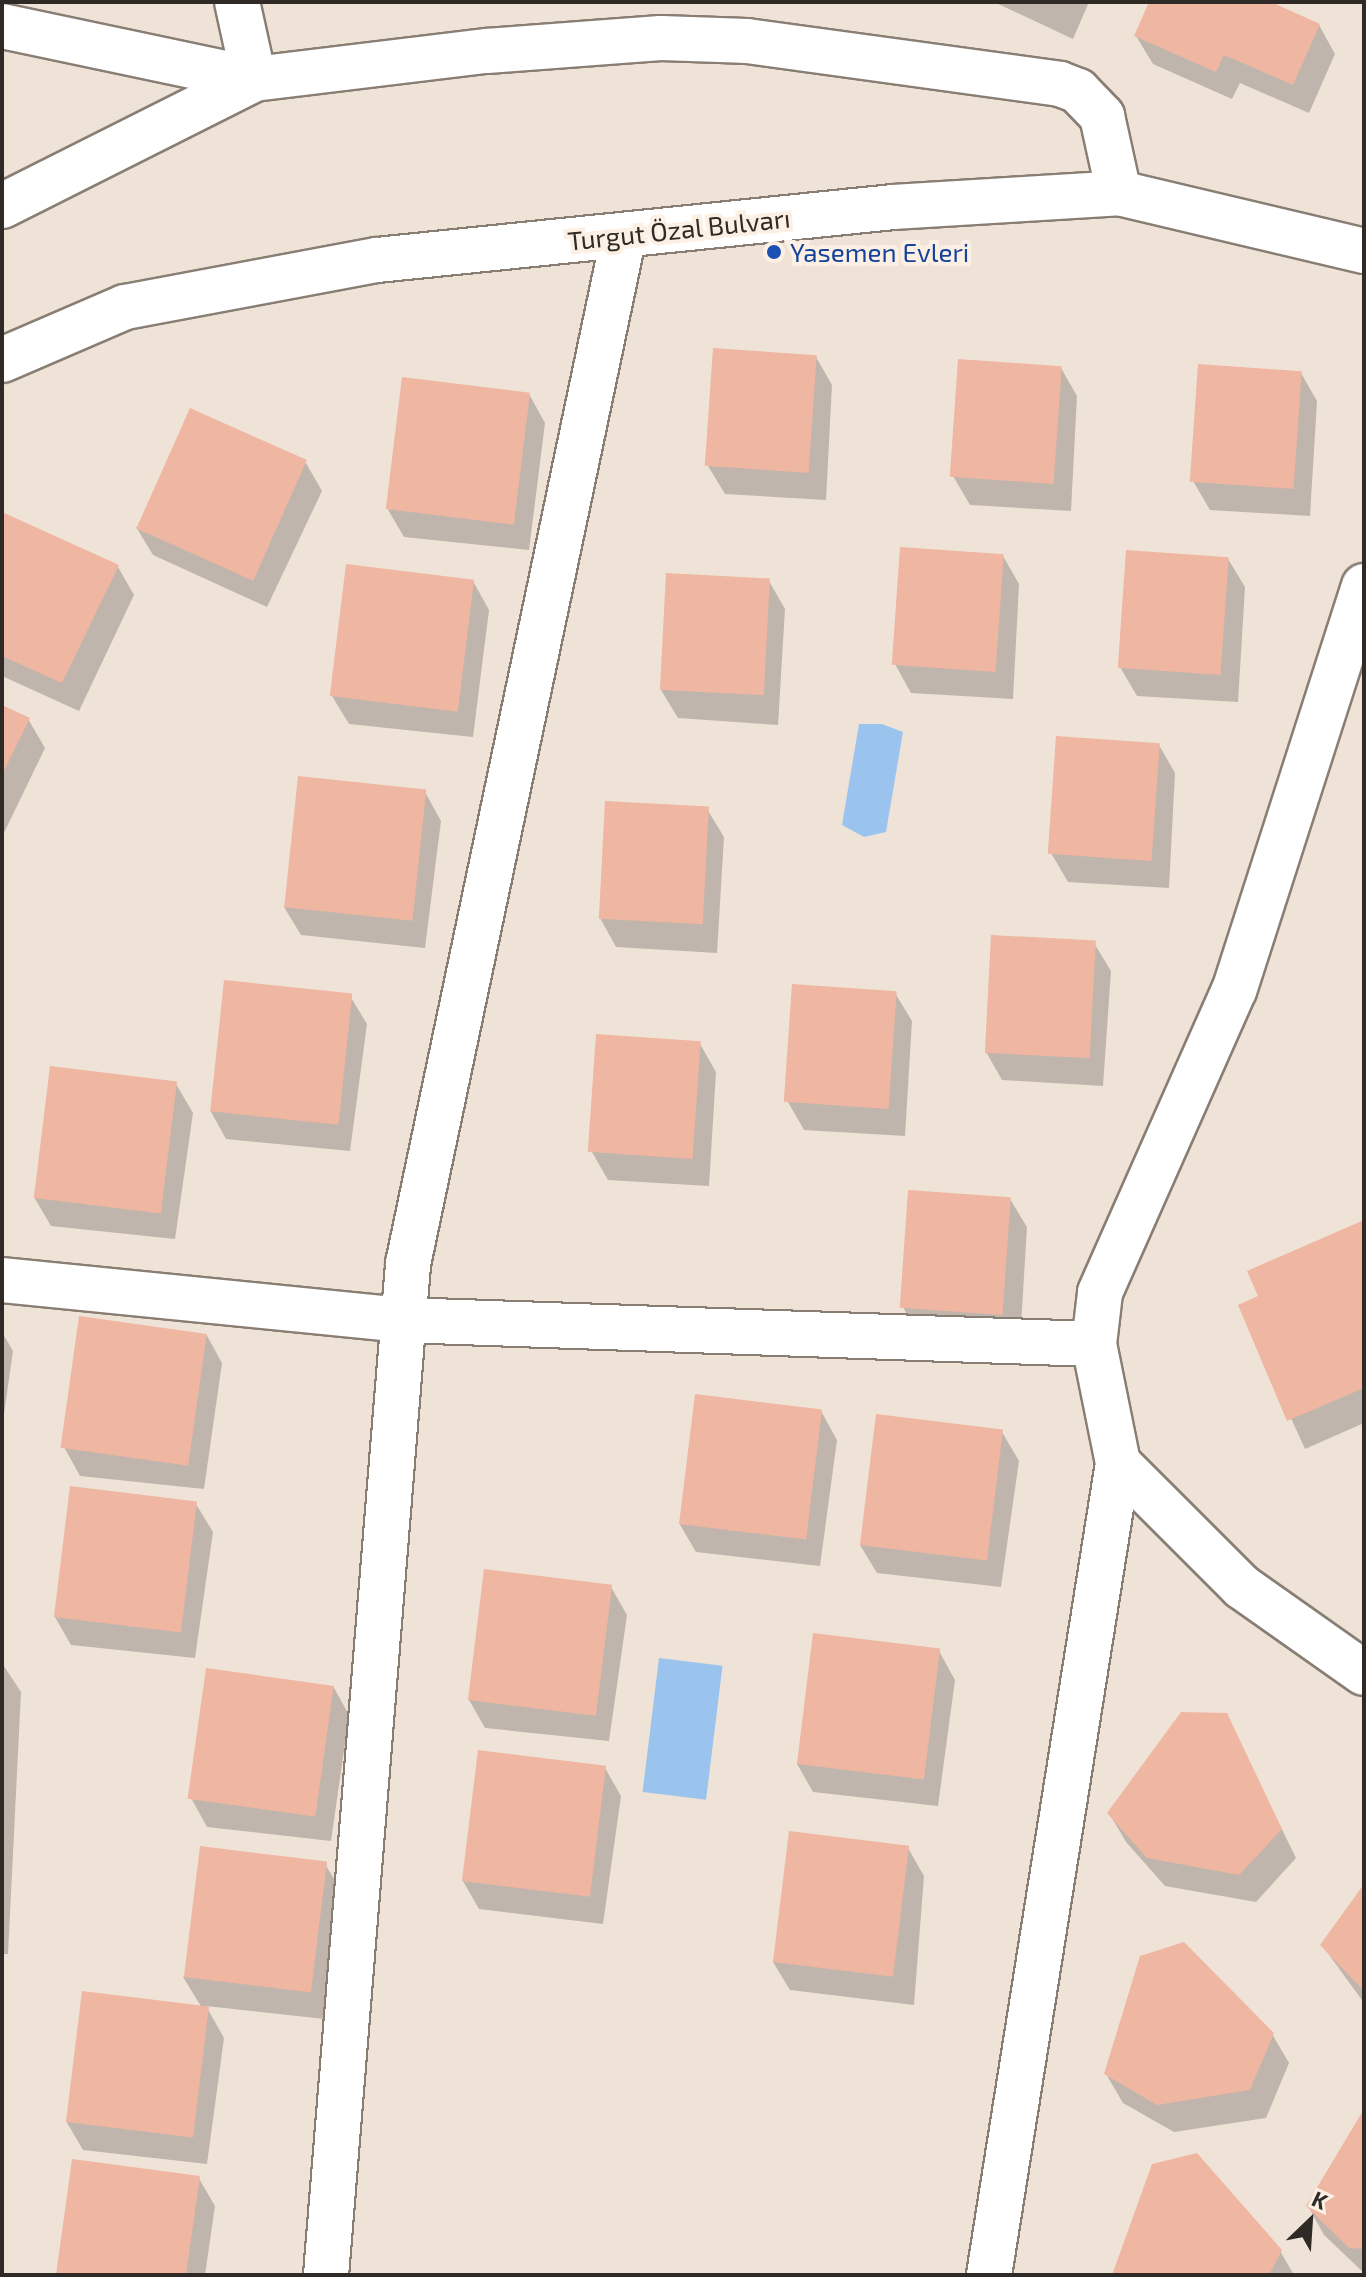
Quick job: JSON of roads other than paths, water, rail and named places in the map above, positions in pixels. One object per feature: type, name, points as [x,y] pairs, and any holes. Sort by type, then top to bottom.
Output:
[{"type":"street","points":[[237,2],[254,79]]},
{"type":"street","points":[[2,26],[254,79],[487,51],[661,38],[747,41],[1039,78],[1078,91],[1102,116],[1119,193]]},
{"type":"street","points":[[2,206],[254,79]]},
{"type":"street","name":"Turgut Özal Bulvarı","points":[[2,360],[125,307],[377,260],[893,207],[1119,193],[1364,251]]},
{"type":"street","points":[[326,2275],[408,1264],[624,235]]},
{"type":"street","points":[[989,2275],[1118,1463],[1094,1344],[1100,1293],[1234,990],[1364,586]]},
{"type":"street","points":[[2,1280],[402,1320],[1094,1344]]},
{"type":"street","points":[[1118,1463],[1242,1587],[1364,1673]]},
{"type":"water","points":[[859,724],[882,724],[903,732],[886,832],[864,837],[842,825]]},
{"type":"water","points":[[659,1658],[723,1666],[706,1800],[643,1792]]},
{"type":"place","name":"Yasemen Evleri","points":[[774,252]]}]
